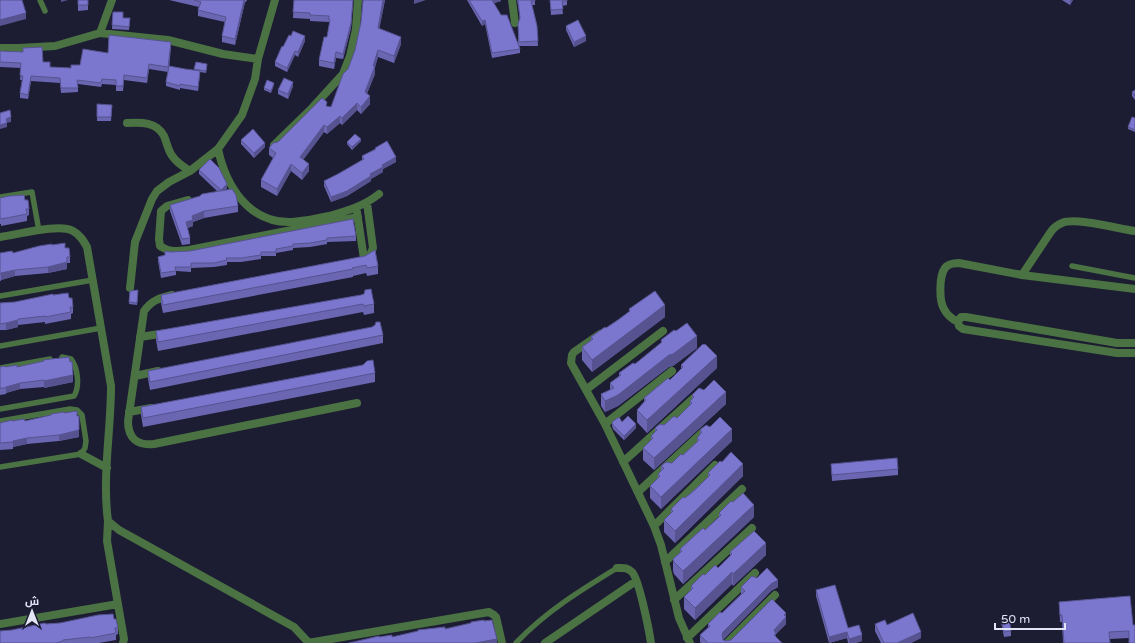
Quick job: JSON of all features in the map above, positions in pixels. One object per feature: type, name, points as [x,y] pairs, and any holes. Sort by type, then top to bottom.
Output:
[{"type":"street","points":[[100,33],[112,0]]},
{"type":"street","points":[[130,288],[135,242],[152,199],[157,191],[169,182],[190,171],[218,149],[242,115],[255,79],[258,58],[275,0]]},
{"type":"street","points":[[274,145],[312,108],[343,74],[350,56],[356,29],[358,0]]},
{"type":"street","points":[[512,0],[515,23]]},
{"type":"street","points":[[0,48],[55,46],[100,33],[168,40],[223,54],[258,58]]},
{"type":"street","points":[[127,123],[141,122],[152,125],[158,129],[163,135],[172,156],[178,163],[190,171]]},
{"type":"street","points":[[218,149],[221,161],[235,193],[246,205],[259,214],[275,220],[291,222],[323,217],[357,208],[379,194]]},
{"type":"street","points":[[198,197],[170,205],[161,211],[160,246],[170,251],[190,250],[358,217]]},
{"type":"street","points":[[357,208],[360,260],[370,255],[373,248],[366,203]]},
{"type":"street","points":[[1022,274],[1050,233],[1057,225],[1062,223],[1073,221],[1135,231]]},
{"type":"street","points":[[0,238],[60,227],[72,230],[81,236],[87,247],[111,386],[107,468],[107,540],[123,643]]},
{"type":"street","points":[[1135,290],[1022,274],[959,262],[948,265],[942,274],[941,302],[947,314],[958,322],[959,326],[963,329],[1124,354],[1135,353]]},
{"type":"street","points":[[178,294],[155,300],[149,304],[144,311],[129,412],[128,429],[138,442],[145,445],[357,403]]},
{"type":"street","points":[[958,322],[961,317],[966,317],[1110,342],[1125,344],[1135,343]]},
{"type":"street","points":[[606,329],[574,352],[571,363],[587,389],[605,424],[654,526],[679,618],[689,640],[755,573]]},
{"type":"street","points":[[587,389],[663,331]]},
{"type":"street","points":[[140,337],[172,332]]},
{"type":"street","points":[[1110,342],[1110,352]]},
{"type":"street","points":[[135,376],[165,370]]},
{"type":"street","points":[[605,424],[672,371]]},
{"type":"street","points":[[623,462],[694,397]]},
{"type":"street","points":[[129,412],[160,406]]},
{"type":"street","points":[[638,492],[708,428]]},
{"type":"street","points":[[81,454],[107,468]]},
{"type":"street","points":[[654,526],[715,465]]},
{"type":"street","points":[[665,562],[742,489]]},
{"type":"street","points":[[108,521],[119,530],[294,627],[309,643],[488,612],[496,617],[502,643]]},
{"type":"street","points":[[674,600],[752,528]]},
{"type":"street","points":[[617,568],[626,568],[632,572],[640,593],[652,643]]},
{"type":"street","points":[[545,643],[636,581]]},
{"type":"street","points":[[727,643],[775,595]]},
{"type":"street","points":[[0,624],[118,604]]},
{"type":"lane","points":[[40,0],[45,11]]},
{"type":"lane","points":[[0,197],[32,192],[39,231]]},
{"type":"lane","points":[[1072,266],[1135,278]]},
{"type":"lane","points":[[0,296],[93,280]]},
{"type":"lane","points":[[0,346],[101,328]]},
{"type":"lane","points":[[0,368],[64,357],[71,359],[75,364],[78,385],[77,392],[74,396],[0,408]]},
{"type":"lane","points":[[0,421],[70,409],[77,410],[82,415],[86,441],[85,448],[81,454],[0,467]]},
{"type":"lane","points":[[516,643],[554,608],[617,568]]},
{"type":"building","points":[[0,0],[22,0],[26,13],[0,20]]},
{"type":"building","points":[[78,0],[88,0],[88,5],[78,5]]},
{"type":"building","points":[[194,0],[244,0],[235,39],[222,36],[226,17],[198,10],[201,2]]},
{"type":"building","points":[[294,0],[353,0],[351,23],[343,54],[336,52],[334,63],[319,60],[324,37],[327,37],[330,20],[329,16],[293,12]]},
{"type":"building","points":[[363,0],[383,0],[378,28],[401,37],[394,56],[378,50],[373,66],[375,66],[365,92],[370,96],[361,107],[357,103],[342,118],[340,116],[327,127],[324,125],[300,157],[309,164],[302,173],[291,164],[277,189],[261,180],[276,153],[269,148],[273,143],[278,142],[322,98],[327,102],[326,106],[331,107],[343,74],[348,69],[355,50],[361,22]]},
{"type":"building","points":[[469,0],[492,0],[501,15],[507,15],[520,49],[492,53],[485,20],[482,21]]},
{"type":"building","points":[[518,0],[535,0],[531,1],[537,26],[538,41],[519,42],[518,24],[520,18]]},
{"type":"building","points":[[550,0],[567,1],[562,1],[563,9],[551,10]]},
{"type":"building","points":[[113,12],[123,12],[123,18],[130,18],[129,27],[112,25]]},
{"type":"building","points":[[578,20],[586,36],[574,42],[566,26]]},
{"type":"building","points":[[293,31],[305,36],[298,52],[295,51],[287,68],[275,62],[282,46],[283,47],[289,35],[291,36]]},
{"type":"building","points":[[109,35],[171,42],[168,67],[149,64],[147,78],[124,75],[123,86],[116,86],[116,80],[102,79],[101,83],[77,80],[78,88],[61,88],[60,78],[31,76],[28,95],[20,93],[23,76],[20,75],[21,63],[0,62],[0,51],[23,52],[23,48],[42,47],[43,62],[50,62],[50,67],[71,68],[71,65],[80,65],[83,49],[108,53]]},
{"type":"building","points":[[196,62],[207,64],[206,71],[194,69]]},
{"type":"building","points":[[169,66],[200,71],[198,87],[180,84],[180,86],[166,82]]},
{"type":"building","points":[[284,78],[293,82],[288,94],[278,90]]},
{"type":"building","points":[[267,80],[274,83],[271,91],[264,88]]},
{"type":"building","points":[[97,104],[112,105],[111,117],[97,117]]},
{"type":"building","points":[[10,110],[11,117],[6,119],[7,123],[0,125],[0,113]]},
{"type":"building","points":[[1132,117],[1135,118],[1135,130],[1128,127]]},
{"type":"building","points":[[253,129],[265,143],[254,153],[241,140]]},
{"type":"building","points":[[355,134],[361,139],[352,147],[347,142]]},
{"type":"building","points":[[387,141],[396,157],[382,165],[383,167],[370,174],[371,176],[347,191],[331,197],[324,181],[364,159],[362,156],[376,149],[375,148]]},
{"type":"building","points":[[210,159],[219,168],[227,184],[221,190],[199,170]]},
{"type":"building","points":[[232,189],[236,195],[238,206],[204,211],[192,216],[193,220],[186,222],[190,238],[182,239],[170,205],[200,196],[202,194]]},
{"type":"building","points":[[24,195],[25,200],[28,200],[29,209],[26,209],[27,214],[0,218],[0,198]]},
{"type":"building","points":[[353,219],[356,236],[327,238],[327,240],[310,243],[293,244],[293,246],[276,249],[276,252],[261,252],[261,255],[241,258],[226,258],[227,260],[214,263],[191,263],[191,267],[175,267],[176,271],[161,273],[158,257],[165,255],[165,251],[190,251]]},
{"type":"building","points":[[65,243],[65,248],[69,248],[70,257],[67,257],[67,262],[48,267],[15,270],[0,274],[0,253],[12,251],[13,253],[39,246]]},
{"type":"building","points":[[375,250],[378,266],[367,268],[366,265],[352,268],[353,269],[163,305],[161,295],[365,256]]},
{"type":"building","points":[[371,289],[374,304],[364,306],[363,304],[158,342],[156,331],[361,295],[364,294],[365,290]]},
{"type":"building","points":[[138,290],[137,303],[129,302],[130,291]]},
{"type":"building","points":[[655,291],[665,305],[592,360],[582,347],[593,339],[591,337],[618,320],[630,311],[629,309]]},
{"type":"building","points":[[68,293],[69,298],[72,298],[73,307],[70,307],[71,312],[45,317],[18,319],[0,324],[0,303]]},
{"type":"building","points":[[376,322],[380,322],[383,335],[150,382],[148,371],[372,327]]},
{"type":"building","points":[[687,323],[697,336],[673,354],[669,355],[618,395],[605,401],[601,394],[614,388],[610,383],[621,375],[619,373],[633,363],[635,364],[662,342],[661,340],[674,330],[676,331]]},
{"type":"building","points":[[703,344],[705,344],[717,356],[647,420],[637,410],[646,400],[644,398],[668,378],[670,380],[683,367],[681,365]]},
{"type":"building","points":[[69,357],[70,362],[72,361],[73,375],[44,381],[20,383],[6,388],[0,388],[0,367],[17,365],[17,367],[44,361],[43,360]]},
{"type":"building","points":[[373,360],[375,373],[143,418],[141,407],[363,365],[367,361]]},
{"type":"building","points":[[714,380],[726,392],[654,458],[643,448],[653,438],[651,436],[657,430],[655,428],[660,424],[664,425],[674,416],[677,418],[692,403],[690,401],[694,397],[692,395],[699,388],[704,390]]},
{"type":"building","points":[[77,411],[77,416],[79,416],[79,430],[59,435],[27,438],[13,442],[0,443],[0,423],[24,419],[25,421],[51,414]]},
{"type":"building","points":[[628,416],[636,424],[624,436],[612,422],[619,417],[622,422]]},
{"type":"building","points":[[720,417],[732,429],[661,497],[650,486],[660,476],[658,474],[664,468],[661,466],[666,462],[672,463],[681,454],[683,455],[699,440],[697,438],[702,432],[700,430],[706,425],[710,427]]},
{"type":"building","points":[[731,452],[743,464],[675,531],[664,520],[673,511],[671,509],[683,497],[685,498],[696,489],[710,475],[708,473],[720,461],[722,462]]},
{"type":"building","points":[[897,458],[898,469],[832,475],[831,464]]},
{"type":"building","points":[[743,493],[754,505],[683,571],[673,559],[682,551],[680,549],[703,528],[705,530],[721,515],[719,513],[731,501],[733,502]]},
{"type":"building","points":[[754,531],[766,543],[733,574],[732,572],[695,608],[684,597],[693,588],[691,586],[715,565],[718,568],[732,554],[730,552]]},
{"type":"building","points":[[767,568],[778,580],[771,584],[723,632],[723,640],[731,640],[772,599],[786,613],[784,615],[786,617],[774,630],[776,634],[774,635],[782,643],[708,643],[700,635],[710,626],[708,624],[745,591],[741,587],[752,576],[757,578]]},
{"type":"building","points":[[835,585],[848,628],[859,625],[862,635],[849,639],[847,632],[829,637],[816,590]]},
{"type":"building","points":[[1130,596],[1133,625],[1135,625],[1135,643],[1129,643],[1129,631],[1109,632],[1110,643],[1064,643],[1062,615],[1060,615],[1059,602]]},
{"type":"building","points":[[913,613],[921,632],[897,643],[884,643],[875,624],[885,620],[887,625]]},
{"type":"building","points":[[113,614],[118,628],[115,628],[116,633],[90,638],[63,640],[56,643],[0,643],[0,631],[45,623],[60,623],[98,615]]},
{"type":"building","points":[[1009,617],[1011,631],[1004,632],[1001,618]]},
{"type":"building","points":[[484,620],[492,620],[497,639],[475,643],[349,643],[379,636],[392,635],[392,637],[418,630],[445,627],[445,629]]}]
